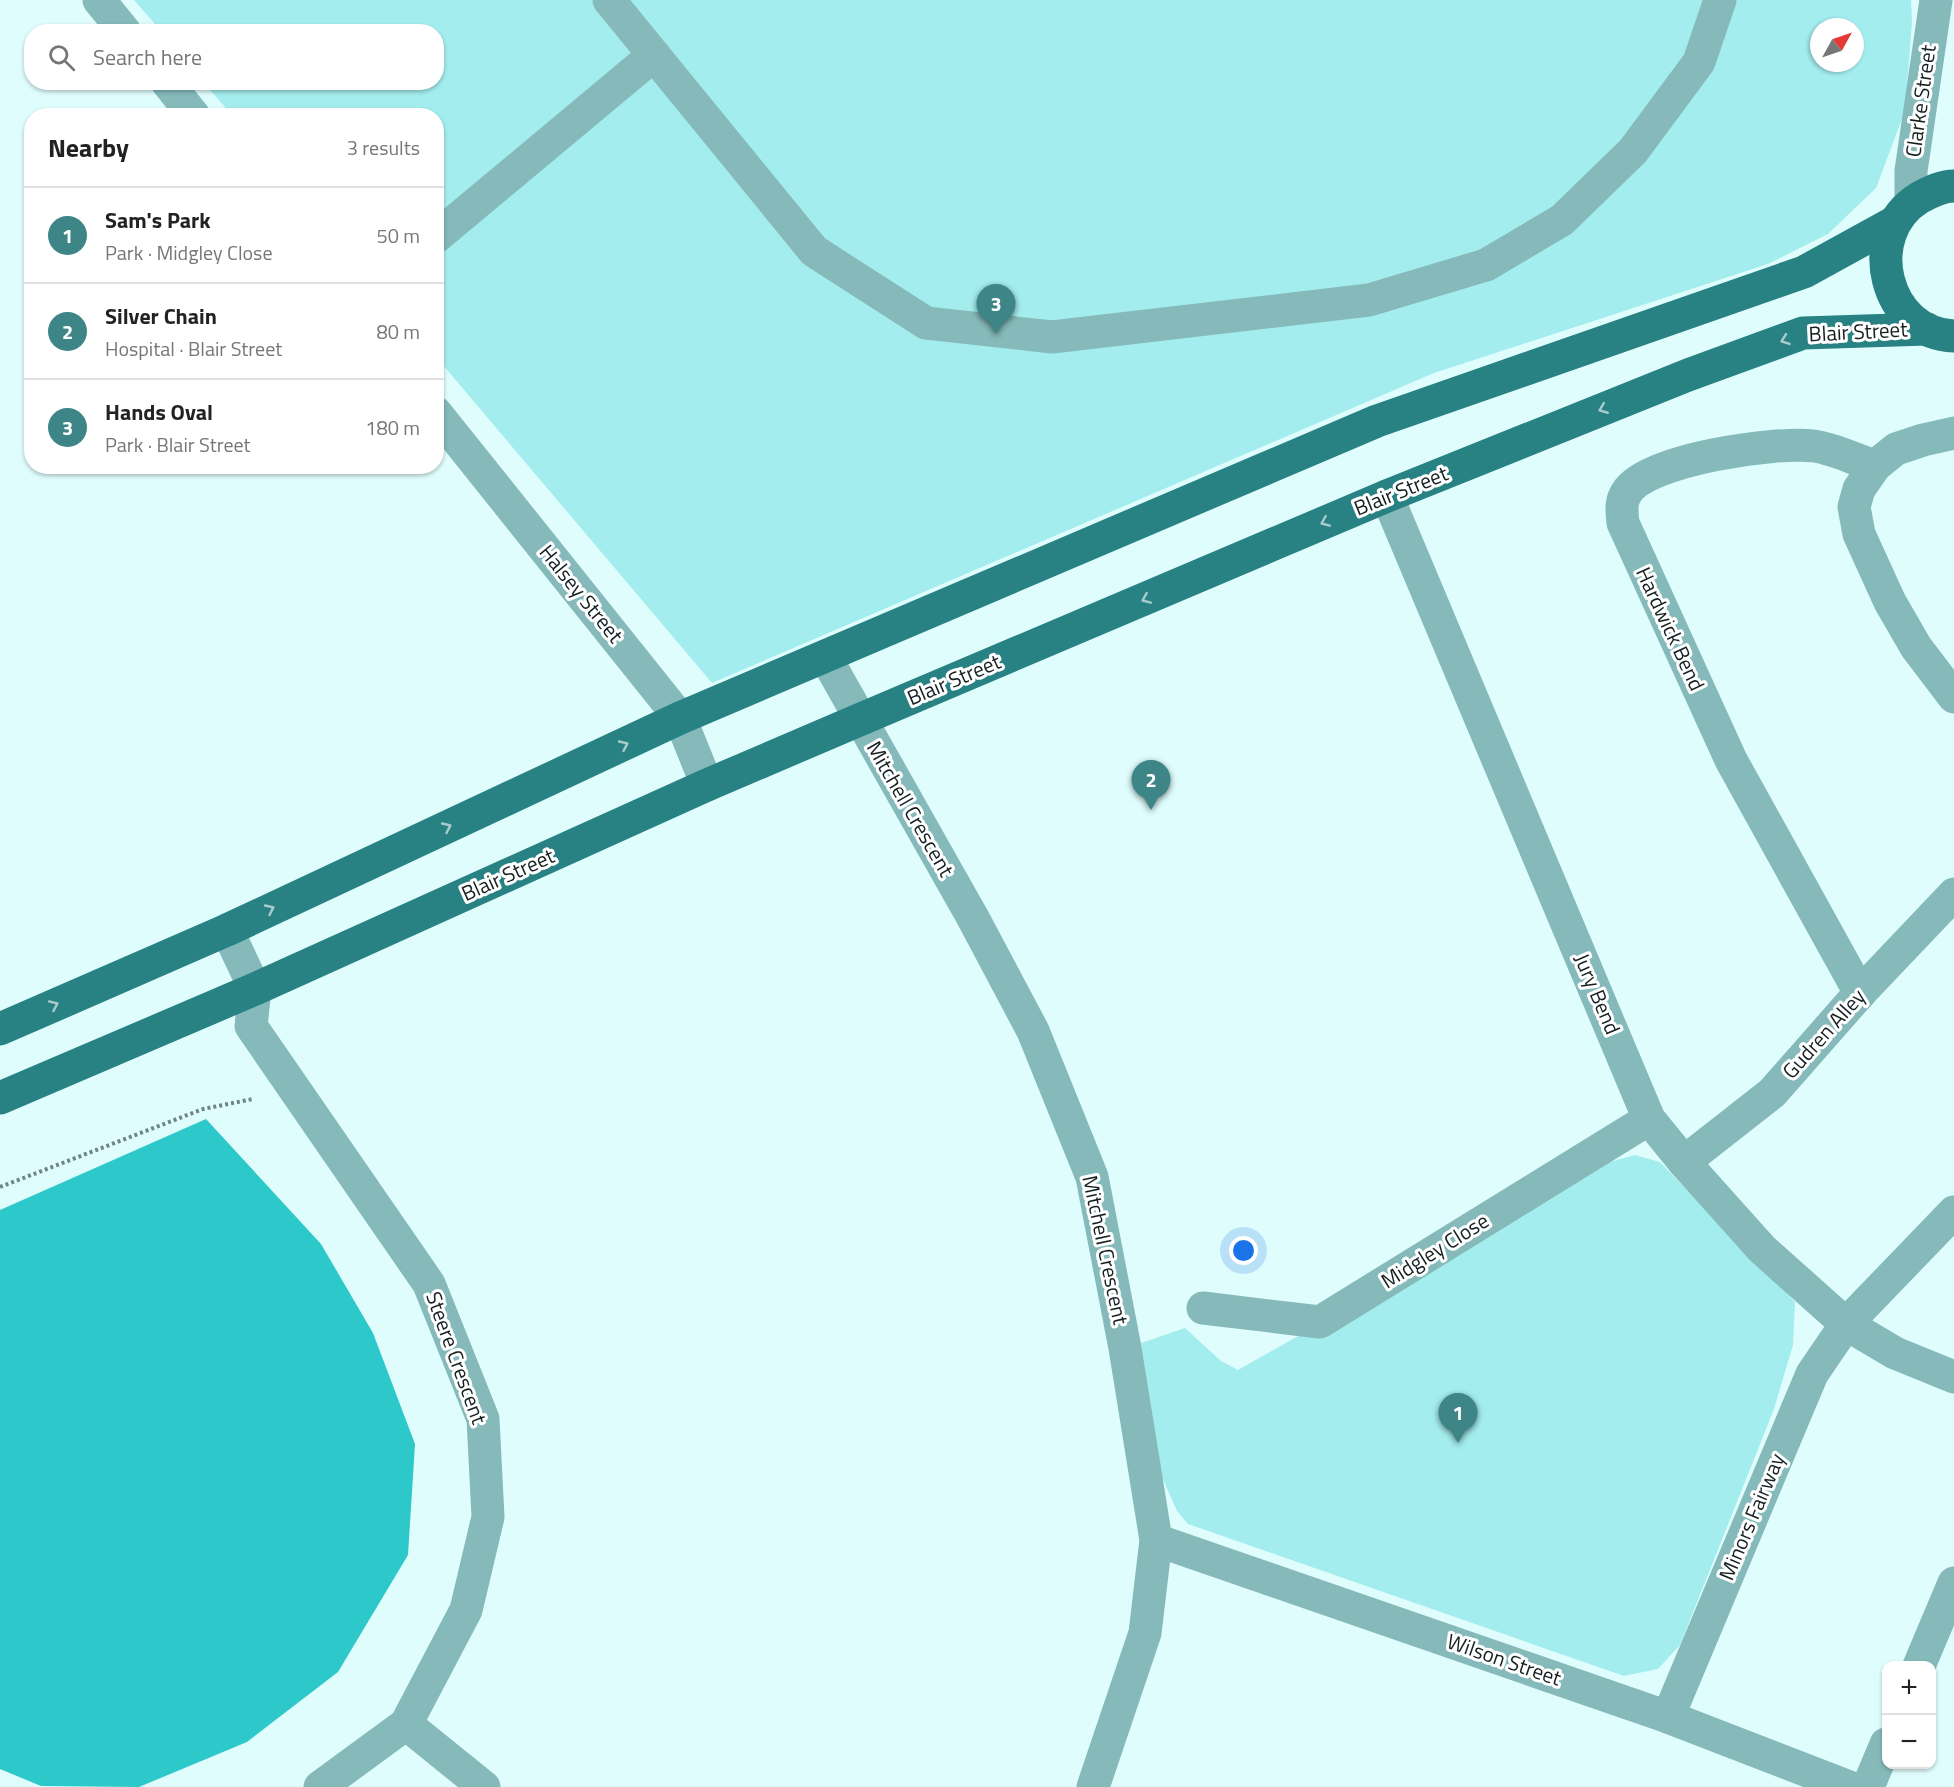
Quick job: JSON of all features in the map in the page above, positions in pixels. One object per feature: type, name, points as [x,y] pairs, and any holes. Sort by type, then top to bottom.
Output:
[{"type":"main road","points":[[0,1029],[227,930],[680,718],[826,658],[1377,422],[1804,272],[1903,213],[1929,192],[1954,186]]},
{"type":"main road","points":[[1903,213],[1887,245],[1885,270],[1893,294],[1907,314],[1940,332]]},
{"type":"main road","name":"Blair Street","points":[[0,1098],[255,988],[707,785],[1387,496],[1688,375],[1803,333],[1940,332]]},
{"type":"street","points":[[99,0],[118,24]]},
{"type":"street","points":[[609,0],[814,251],[926,323],[1052,337],[1369,300],[1486,265],[1562,220],[1633,151],[1699,62],[1720,0]]},
{"type":"street","name":"Clarke Street","points":[[1903,213],[1936,0]]},
{"type":"street","name":"Clarke Street","points":[[1943,0],[1954,45]]},
{"type":"street","points":[[444,230],[654,55]]},
{"type":"street","points":[[173,90],[188,108]]},
{"type":"street","name":"Halsey Street","points":[[444,423],[680,718],[707,785]]},
{"type":"street","points":[[1954,433],[1896,449],[1875,466],[1858,489],[1854,507],[1859,534],[1890,602],[1916,646],[1954,697]]},
{"type":"street","name":"Hardwick Bend","points":[[1860,993],[1731,760],[1627,533],[1621,506],[1627,492],[1637,481],[1679,463],[1761,446],[1815,446],[1875,466]]},
{"type":"street","name":"Jury Bend","points":[[1387,496],[1649,1119],[1762,1249],[1846,1323],[1895,1353],[1954,1377]]},
{"type":"street","name":"Mitchell Crescent","points":[[826,658],[973,918],[1033,1031],[1092,1177],[1125,1348],[1156,1540],[1145,1633],[1093,1787]]},
{"type":"street","name":"Gudren Alley","points":[[1684,1162],[1772,1093],[1860,993],[1954,894]]},
{"type":"street","points":[[227,930],[255,988]]},
{"type":"street","name":"Steere Crescent","points":[[255,988],[251,1026],[429,1284],[483,1419],[488,1517],[466,1610],[406,1724],[320,1787]]},
{"type":"street","name":"Midgley Close","points":[[1203,1308],[1320,1322],[1649,1119]]},
{"type":"street","name":"Minors Fairway","points":[[1668,1716],[1812,1374],[1846,1323],[1954,1212]]},
{"type":"street","name":"Wilson Street","points":[[1156,1540],[1668,1716],[1849,1787]]},
{"type":"street","points":[[1921,1661],[1954,1583]]},
{"type":"street","points":[[406,1724],[484,1787]]},
{"type":"street","points":[[1869,1787],[1882,1756]]},
{"type":"path","points":[[0,1187],[203,1109],[253,1100]]},
{"type":"shaded area","points":[[134,0],[1911,0],[1912,23],[1905,111],[1876,188],[1828,234],[1768,264],[1434,373],[712,683],[444,366],[444,108],[226,108],[210,90],[444,90],[444,24],[155,24]]},
{"type":"shaded area","points":[[206,1119],[321,1244],[373,1333],[415,1444],[408,1555],[338,1672],[247,1742],[139,1787],[41,1786],[0,1769],[0,1210]]},
{"type":"shaded area","points":[[1635,1155],[1660,1162],[1795,1302],[1793,1345],[1774,1409],[1680,1645],[1658,1669],[1624,1676],[1188,1524],[1177,1511],[1162,1477],[1141,1343],[1185,1328],[1221,1361],[1238,1370],[1602,1164]]},
{"type":"place","name":"Hands Oval","points":[[996,334]]},
{"type":"place","name":"Silver Chain","points":[[1151,810]]},
{"type":"place","name":"Sam's Park","points":[[1458,1443]]}]
